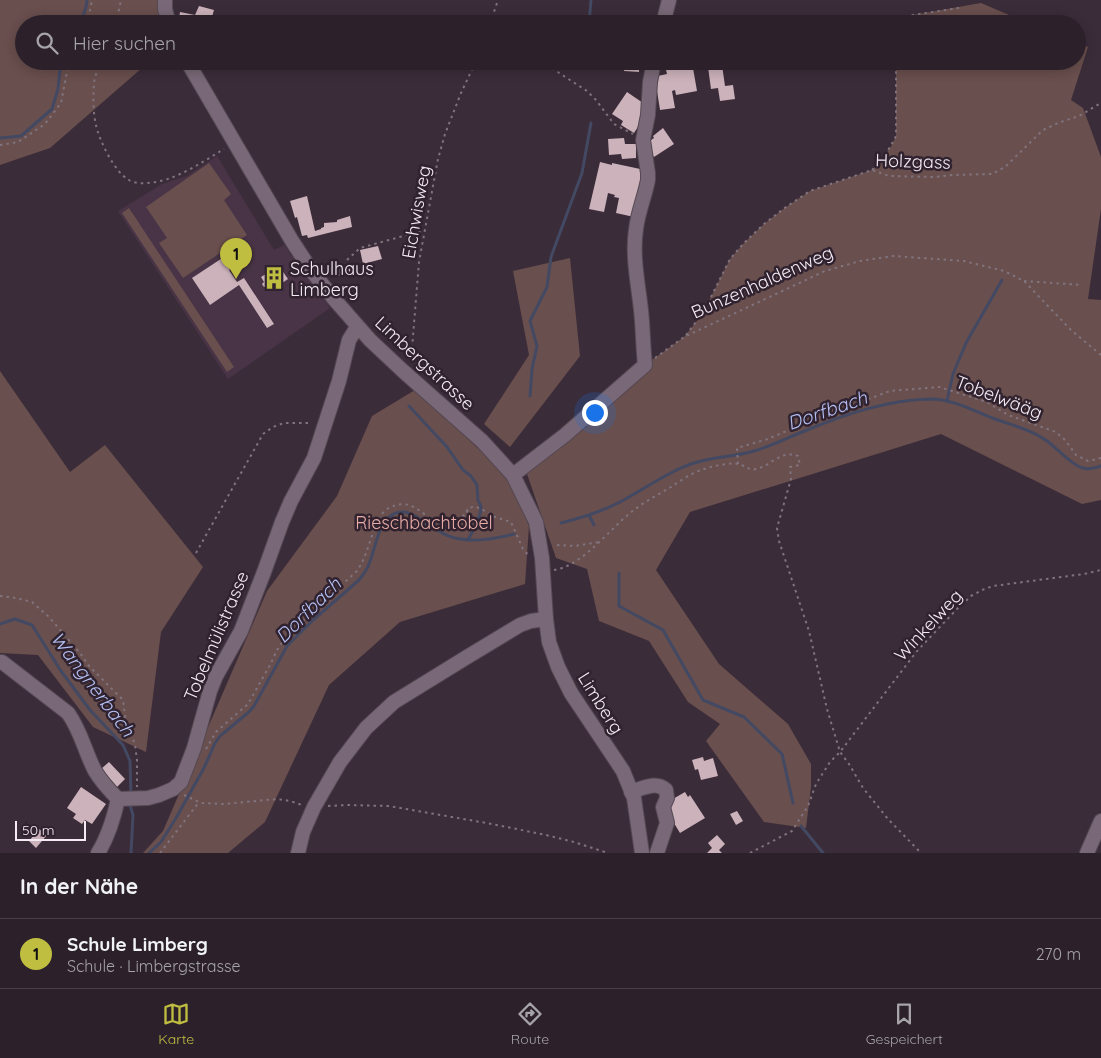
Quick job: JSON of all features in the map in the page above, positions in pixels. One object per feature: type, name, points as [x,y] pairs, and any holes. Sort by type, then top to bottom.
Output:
[{"type":"street","points":[[165,0],[167,15]]},
{"type":"street","points":[[665,15],[668,0]]},
{"type":"street","name":"Limbergstrasse","points":[[192,70],[292,241],[311,270],[359,328],[403,371],[482,441],[513,475],[536,522],[543,569]]},
{"type":"street","points":[[513,475],[565,435],[645,365],[641,310],[635,272],[635,240],[638,218],[648,180],[644,140],[652,70]]},
{"type":"street","name":"Tobelmülistrasse","points":[[130,798],[148,798],[166,793],[173,790],[181,782],[194,748],[210,691],[216,676],[241,631],[282,522],[314,458],[339,382],[349,340],[359,328]]},
{"type":"street","name":"Limberg","points":[[543,569],[549,642],[558,667],[571,693],[623,771],[634,798],[642,853]]},
{"type":"street","points":[[298,853],[303,832],[314,807],[340,762],[366,728],[394,702],[520,625],[546,619]]},
{"type":"street","points":[[0,662],[68,713],[100,778],[130,798],[98,853]]},
{"type":"street","points":[[632,792],[653,785],[661,786],[666,790],[667,798],[663,807],[666,823],[657,853]]},
{"type":"street","points":[[1087,853],[1101,821]]},
{"type":"path","points":[[89,15],[92,0]]},
{"type":"path","points":[[118,15],[121,0]]},
{"type":"path","points":[[493,15],[498,0]]},
{"type":"path","points":[[913,15],[959,8]]},
{"type":"path","points":[[0,145],[18,142],[45,124],[61,103],[67,70]]},
{"type":"path","points":[[98,70],[94,82],[95,124],[100,139],[117,171],[129,181],[146,184],[164,181],[186,171],[234,142]]},
{"type":"path","name":"Eichwisweg","points":[[403,371],[411,361],[419,262],[442,142],[472,70]]},
{"type":"path","points":[[555,70],[587,91],[614,124],[644,140]]},
{"type":"path","points":[[872,170],[892,145],[896,136],[896,70]]},
{"type":"path","name":"Holzgass","points":[[684,337],[706,307],[730,259],[764,224],[810,191],[872,170],[889,176],[935,177],[992,174],[1006,167],[1043,130],[1079,116],[1101,102]]},
{"type":"path","points":[[347,260],[360,248],[425,230]]},
{"type":"path","name":"Bunzenhaldenweg","points":[[645,365],[684,337],[825,271],[860,261],[893,256],[964,261],[1004,271],[1024,282],[1071,330],[1101,355]]},
{"type":"path","points":[[1024,282],[1082,285]]},
{"type":"path","name":"Tobelwääg","points":[[738,463],[736,448],[768,439],[890,391],[939,387],[987,402],[1008,415],[1056,432],[1066,441],[1076,455],[1088,461],[1101,458]]},
{"type":"path","points":[[196,553],[263,434],[273,426],[300,423]]},
{"type":"path","points":[[543,569],[556,570],[574,564],[647,500],[700,470],[738,463],[753,470],[783,455],[796,455],[799,458],[800,464],[790,467],[791,479],[777,528],[809,631],[827,709],[840,752],[863,788],[888,819],[921,853]]},
{"type":"path","points":[[204,753],[216,732],[248,704],[283,641],[358,571],[380,518],[388,508],[404,504],[425,514],[437,523],[449,524],[459,522],[468,509],[474,506],[492,516],[511,522],[523,546]]},
{"type":"path","points":[[557,545],[575,546],[599,541]]},
{"type":"path","name":"Winkelweg","points":[[750,853],[792,831],[808,806],[816,784],[830,762],[840,752],[917,651],[971,596],[993,586],[1101,570]]},
{"type":"path","points":[[0,596],[32,602],[49,616],[90,666],[123,700],[125,716],[135,745],[137,760],[130,798]]},
{"type":"path","points":[[182,794],[199,802],[224,804],[277,799],[308,807],[347,805],[389,806],[546,835],[608,853]]},
{"type":"path","points":[[160,853],[199,802]]},
{"type":"shaded area","points":[[217,156],[274,250],[284,245],[330,308],[228,379],[118,211],[162,184],[187,176]]},
{"type":"green space","points":[[0,0],[159,0],[162,15],[15,15],[15,70],[140,70],[50,148],[0,165]]},
{"type":"green space","points":[[981,3],[1009,15],[913,15]]},
{"type":"green space","points":[[896,70],[1081,70],[1071,100],[1083,108],[1101,157],[1101,209],[1088,299],[1101,300],[1101,500],[1082,504],[941,434],[690,512],[656,570],[719,664],[788,724],[811,764],[811,787],[806,828],[764,822],[706,741],[720,724],[688,702],[649,641],[599,621],[587,569],[556,558],[527,474],[565,435],[645,365],[684,337],[706,307],[730,259],[764,224],[810,191],[872,170],[892,145],[896,136]]},
{"type":"green space","points":[[209,163],[231,194],[224,200],[247,235],[183,278],[159,243],[167,238],[146,207]]},
{"type":"green space","points":[[129,208],[234,367],[227,372],[122,213]]},
{"type":"green space","points":[[570,258],[580,356],[510,447],[484,424],[529,355],[513,271]]},
{"type":"green space","points":[[0,371],[70,472],[105,445],[203,567],[161,632],[146,752],[93,727],[38,655],[0,653]]},
{"type":"green space","name":"Rieschbachtobel","points":[[415,390],[506,476],[517,496],[529,526],[525,584],[400,622],[329,685],[265,822],[228,853],[143,853],[163,831],[267,591],[337,496],[372,416]]},
{"type":"building","points":[[199,6],[214,10],[213,15],[195,15]]},
{"type":"building","points":[[180,12],[195,15],[180,15]]},
{"type":"building","points":[[639,70],[639,72],[624,71]]},
{"type":"building","points":[[666,70],[693,70],[697,91],[676,95],[675,90],[672,91],[675,108],[660,110],[653,77],[667,74]]},
{"type":"building","points":[[708,70],[723,70],[725,86],[733,85],[735,99],[720,101],[718,88],[711,89]]},
{"type":"building","points":[[627,92],[646,105],[647,113],[634,133],[621,125],[623,121],[612,114]]},
{"type":"building","points":[[663,128],[674,144],[654,157],[645,144]]},
{"type":"building","points":[[624,138],[625,144],[636,144],[636,158],[622,159],[621,154],[609,155],[608,139]]},
{"type":"building","points":[[600,162],[645,170],[634,217],[616,213],[619,198],[608,193],[604,212],[589,209]]},
{"type":"building","points":[[307,196],[315,231],[324,227],[324,223],[337,222],[337,220],[350,216],[352,227],[308,238],[307,235],[302,236],[290,201]]},
{"type":"building","points":[[378,246],[382,259],[363,264],[360,250]]},
{"type":"building","points":[[233,251],[241,263],[229,270],[237,282],[244,278],[274,324],[267,328],[239,285],[210,305],[192,278]]},
{"type":"building","points":[[353,264],[355,272],[338,276],[336,268]]},
{"type":"building","name":"Schulhaus Limberg","points":[[279,266],[288,279],[270,291],[262,284],[264,282],[261,277]]},
{"type":"building","points":[[703,757],[704,761],[713,758],[718,776],[701,780],[698,769],[695,770],[692,760]]},
{"type":"building","points":[[109,762],[125,779],[117,787],[101,769]]},
{"type":"building","points":[[81,787],[106,804],[92,824],[85,820],[82,824],[73,818],[76,814],[67,808]]},
{"type":"building","points":[[685,792],[688,797],[690,795],[705,818],[680,833],[666,810],[666,803]]},
{"type":"building","points":[[737,811],[743,821],[736,825],[730,814]]},
{"type":"building","points":[[39,829],[47,835],[36,848],[29,841]]},
{"type":"building","points":[[717,835],[725,844],[719,850],[722,853],[707,853],[712,848],[708,843]]},
{"type":"waterway","name":"Wangnerbach","points":[[83,15],[87,0]]},
{"type":"waterway","points":[[590,15],[591,0]]},
{"type":"waterway","name":"Wangnerbach","points":[[0,138],[21,136],[52,109],[58,89],[60,70]]},
{"type":"waterway","points":[[530,396],[532,369],[537,346],[530,321],[547,287],[551,257],[582,173],[591,123]]},
{"type":"waterway","points":[[947,401],[953,374],[966,343],[1002,280]]},
{"type":"waterway","name":"Dorfbach","points":[[561,523],[611,506],[690,464],[754,451],[852,413],[882,405],[914,400],[939,400],[963,406],[1035,434],[1047,441],[1078,466],[1088,469],[1101,466]]},
{"type":"waterway","points":[[409,406],[447,447],[463,470],[471,476],[477,485],[481,512],[468,540]]},
{"type":"waterway","name":"Dorfbach","points":[[149,853],[161,842],[176,818],[204,768],[215,743],[220,736],[254,706],[287,646],[312,621],[359,580],[368,566],[381,528],[388,518],[394,513],[408,513],[444,534],[467,540],[481,540],[514,534]]},
{"type":"waterway","points":[[589,515],[594,525]]},
{"type":"waterway","points":[[619,573],[619,606],[663,630],[703,700],[744,717],[782,754],[793,803]]},
{"type":"waterway","name":"Wangnerbach","points":[[0,624],[15,619],[32,625],[61,671],[90,710],[123,745],[130,761],[131,796]]},
{"type":"waterway","name":"Wangnerbach","points":[[130,802],[133,815],[131,853]]},
{"type":"waterway","points":[[801,826],[823,853]]},
{"type":"place","name":"Schulhaus Limberg","points":[[274,278]]},
{"type":"place","name":"Schule Limberg","points":[[236,279]]}]
